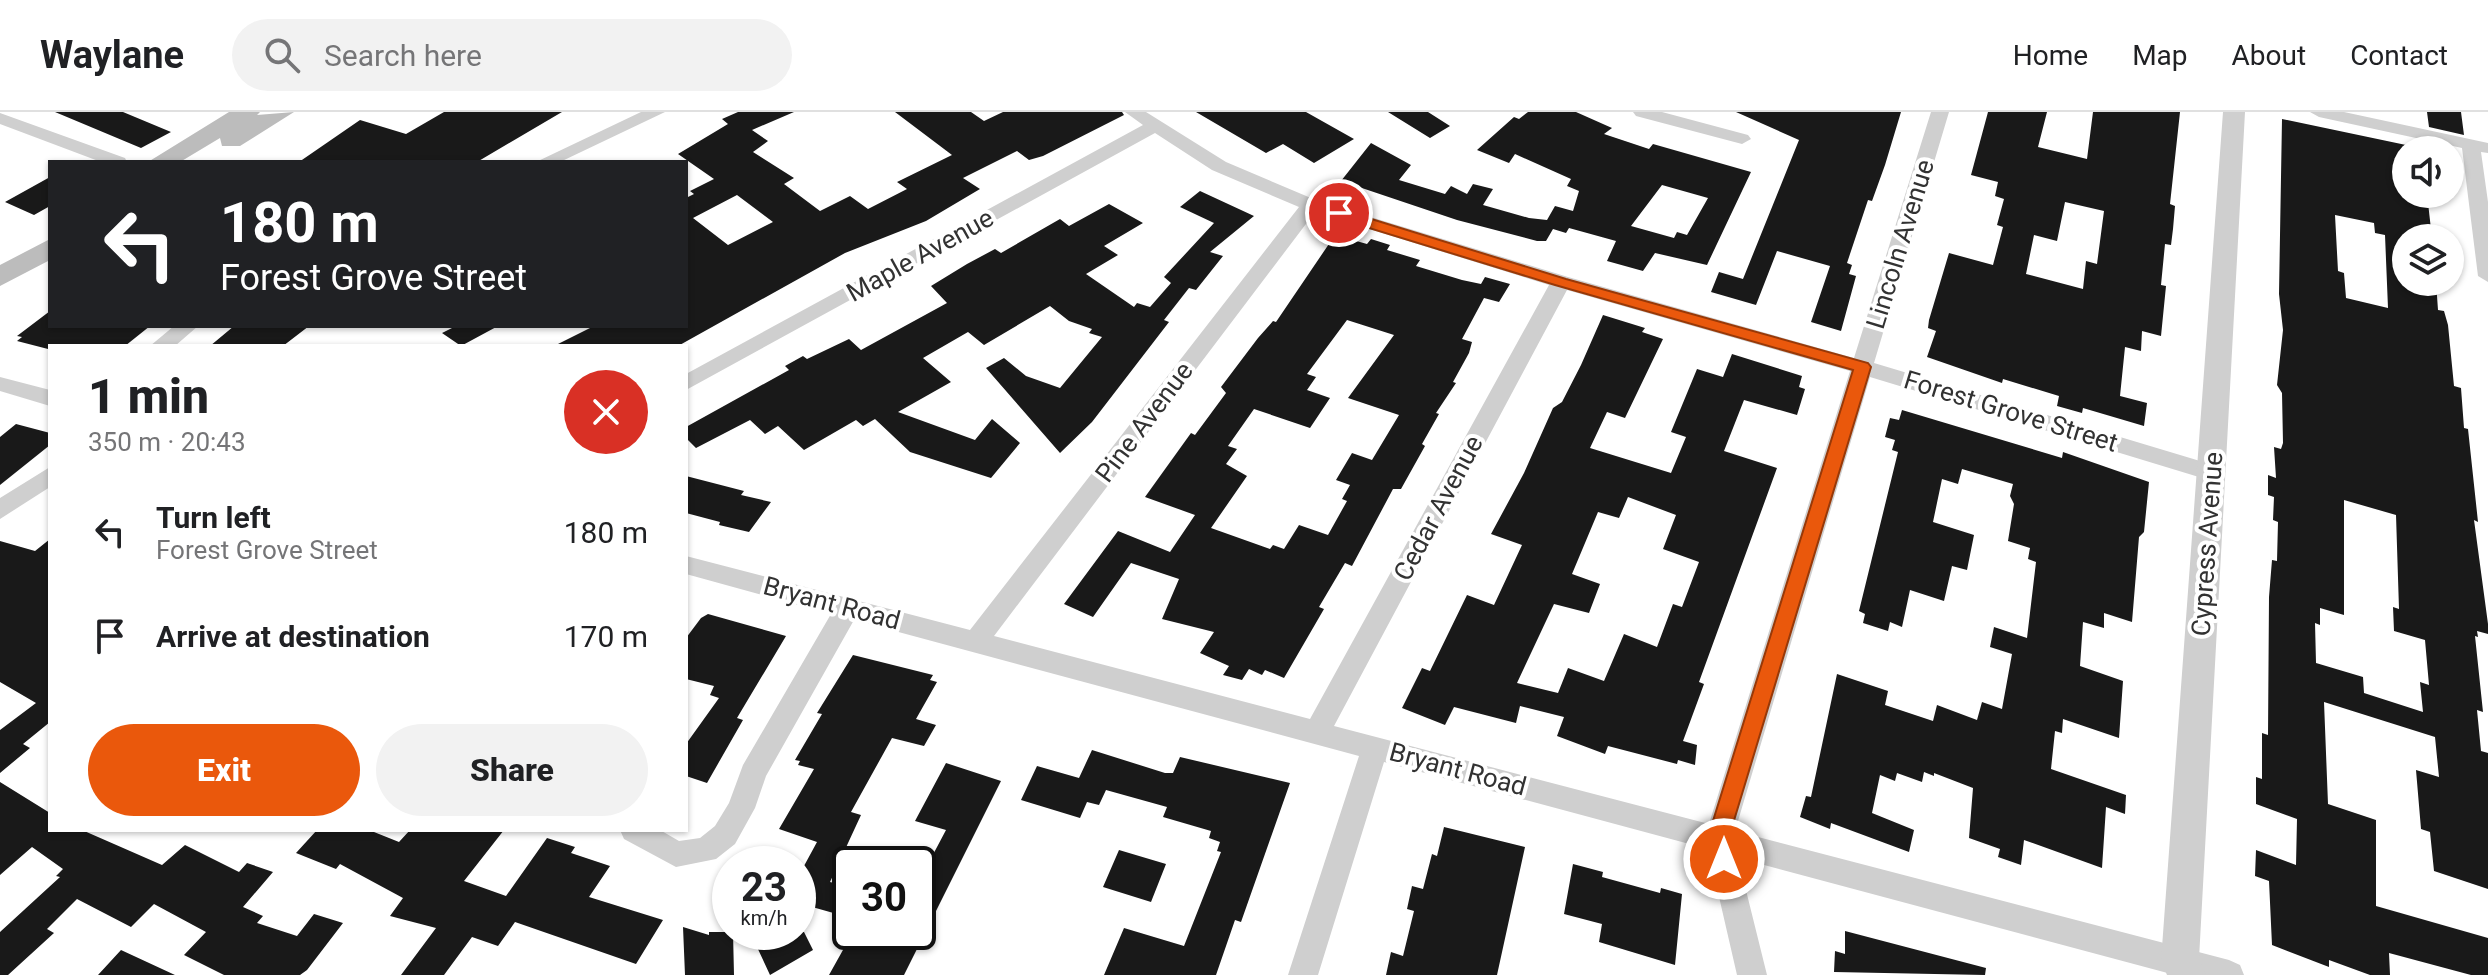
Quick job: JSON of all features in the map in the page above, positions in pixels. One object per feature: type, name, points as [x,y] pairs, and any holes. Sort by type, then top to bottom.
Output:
[{"type":"main road","points":[[164,160],[247,112]]},
{"type":"main road","points":[[199,160],[281,112]]},
{"type":"main road","points":[[0,255],[48,227]]},
{"type":"main road","points":[[0,277],[48,249]]},
{"type":"street","points":[[549,160],[656,112]]},
{"type":"street","name":"Forest Grove Street","points":[[1134,112],[1255,184],[1311,205],[1561,282],[1862,367],[2212,473]]},
{"type":"street","points":[[1642,112],[1742,139]]},
{"type":"street","name":"Lincoln Avenue","points":[[1719,837],[1940,112]]},
{"type":"street","name":"Cypress Avenue","points":[[2183,968],[2234,112]]},
{"type":"street","points":[[2319,112],[2479,146],[2488,276]]},
{"type":"street","points":[[0,118],[113,160]]},
{"type":"street","name":"Maple Avenue","points":[[688,382],[1155,126]]},
{"type":"street","name":"Pine Avenue","points":[[977,640],[1311,205]]},
{"type":"street","name":"Cedar Avenue","points":[[1316,733],[1561,282]]},
{"type":"street","points":[[164,344],[185,328]]},
{"type":"street","points":[[0,384],[48,397]]},
{"type":"street","points":[[0,510],[48,476]]},
{"type":"street","name":"Bryant Road","points":[[688,566],[1719,837],[2183,968],[2229,975]]},
{"type":"street","points":[[638,832],[676,854],[706,850],[725,835],[741,808],[753,773],[848,607]]},
{"type":"street","points":[[1303,975],[1375,748]]},
{"type":"street","points":[[1719,837],[1752,975]]},
{"type":"building","points":[[55,112],[123,112],[171,132],[141,148]]},
{"type":"building","points":[[444,112],[562,112],[480,160],[302,160],[360,120],[406,134]]},
{"type":"building","points":[[738,112],[794,112],[752,130],[768,141],[753,152],[794,178],[784,184],[820,211],[850,196],[868,209],[907,189],[897,182],[952,155],[895,112],[971,112],[984,121],[1003,112],[1122,112],[1124,115],[1043,156],[1029,160],[1017,151],[963,178],[980,189],[926,221],[845,253],[682,344],[558,344],[590,328],[688,328],[688,197],[694,194],[690,191],[714,179],[678,154],[728,124],[722,119]],"holes":[[[737,195],[773,222],[728,245],[693,218]]]},
{"type":"building","points":[[1196,112],[1306,112],[1354,139],[1314,163],[1283,144],[1266,153]]},
{"type":"building","points":[[1388,112],[1428,112],[1450,126],[1430,138]]},
{"type":"building","points":[[1528,112],[1576,112],[1612,128],[1604,134],[1649,149],[1653,144],[1751,172],[1707,265],[1655,253],[1643,271],[1607,261],[1616,241],[1569,228],[1566,233],[1553,229],[1546,241],[1537,241],[1457,220],[1341,181],[1371,143],[1411,165],[1399,180],[1445,194],[1451,186],[1467,194],[1473,184],[1493,189],[1483,205],[1529,218],[1547,220],[1555,206],[1573,211],[1579,191],[1567,186],[1571,179],[1515,154],[1509,163],[1477,150],[1514,117],[1519,119]],"holes":[[[1662,185],[1708,198],[1687,235],[1677,232],[1674,238],[1631,226]]]},
{"type":"building","points":[[1736,112],[1901,112],[1885,165],[1872,201],[1868,200],[1847,263],[1852,265],[1849,274],[1856,276],[1841,331],[1811,322],[1830,266],[1777,251],[1756,305],[1711,292],[1719,272],[1743,279],[1799,140]]},
{"type":"building","points":[[1988,112],[2047,112],[2038,147],[2087,159],[2093,112],[2180,112],[2170,204],[2175,206],[2173,229],[2171,245],[2165,244],[2161,285],[2166,286],[2161,336],[2142,331],[2141,351],[2125,347],[2120,396],[2147,403],[2144,426],[2083,408],[2082,413],[2057,406],[2059,396],[2003,379],[2002,383],[1927,357],[1936,331],[1928,328],[1929,320],[1949,253],[1993,265],[2003,227],[1997,225],[2004,199],[1995,196],[1998,182],[1971,175]],"holes":[[[2065,202],[2104,211],[2097,264],[2086,261],[2083,289],[2026,274],[2034,235],[2057,241]]]},
{"type":"building","points":[[2427,112],[2461,112],[2464,135],[2429,127]]},
{"type":"building","points":[[2282,119],[2392,142],[2392,208],[2429,208],[2430,224],[2392,224],[2392,296],[2437,296],[2438,310],[2444,311],[2448,325],[2454,386],[2461,388],[2464,428],[2468,429],[2478,522],[2474,520],[2488,624],[2488,634],[2477,631],[2478,637],[2475,636],[2483,712],[2477,710],[2481,751],[2488,753],[2488,889],[2434,871],[2430,832],[2421,829],[2416,770],[2439,777],[2435,737],[2324,702],[2328,804],[2376,820],[2376,906],[2488,938],[2488,975],[2471,975],[2389,953],[2390,975],[2370,975],[2329,960],[2329,967],[2272,945],[2269,881],[2255,876],[2256,850],[2296,865],[2297,819],[2256,804],[2256,777],[2262,779],[2262,733],[2268,735],[2269,597],[2272,560],[2277,561],[2278,522],[2273,520],[2274,497],[2268,495],[2268,475],[2276,478],[2274,447],[2281,449],[2283,443],[2282,393],[2277,385],[2283,330],[2279,294]],"holes":[[[2335,215],[2374,223],[2375,233],[2385,235],[2388,308],[2346,298],[2344,273],[2338,271]],[[2344,500],[2396,515],[2399,609],[2393,607],[2394,631],[2425,640],[2429,685],[2420,682],[2423,712],[2364,693],[2363,677],[2316,663],[2315,623],[2320,625],[2320,608],[2344,615]]]},
{"type":"building","points":[[48,178],[48,207],[34,215],[5,202]]},
{"type":"building","points":[[1200,191],[1254,216],[1210,252],[1223,256],[1196,290],[1189,288],[1164,320],[1169,322],[1092,422],[1060,453],[986,368],[1004,358],[1026,376],[1060,388],[1102,337],[1089,333],[1092,329],[1069,321],[1050,306],[984,345],[968,332],[923,358],[951,382],[898,412],[975,440],[992,419],[1020,443],[991,478],[910,452],[875,419],[863,426],[856,420],[804,450],[778,426],[765,434],[750,420],[696,448],[688,440],[688,426],[789,370],[785,366],[849,339],[861,350],[947,303],[931,286],[967,264],[995,249],[1001,253],[1060,219],[1069,226],[1109,204],[1143,223],[1104,246],[1118,255],[1086,274],[1134,307],[1137,303],[1150,307],[1171,283],[1164,277],[1214,223],[1180,207]]},
{"type":"building","points":[[1335,235],[1367,244],[1371,239],[1390,245],[1387,250],[1420,260],[1416,266],[1462,280],[1481,284],[1485,277],[1510,284],[1499,302],[1484,298],[1462,339],[1472,342],[1469,353],[1453,382],[1456,383],[1436,413],[1439,414],[1422,444],[1425,446],[1401,489],[1393,489],[1352,566],[1345,563],[1319,607],[1324,609],[1284,678],[1265,670],[1262,675],[1249,669],[1242,680],[1223,675],[1229,666],[1200,653],[1214,632],[1162,619],[1179,579],[1131,563],[1093,617],[1064,604],[1118,531],[1170,552],[1195,515],[1145,497],[1191,433],[1195,435],[1226,393],[1221,387],[1258,338],[1273,321],[1276,322]],"holes":[[[1347,320],[1394,335],[1348,398],[1399,415],[1372,460],[1352,453],[1336,480],[1350,485],[1342,499],[1347,501],[1328,535],[1299,525],[1284,549],[1273,545],[1270,549],[1211,528],[1247,476],[1226,464],[1237,449],[1228,446],[1254,409],[1310,428],[1330,398],[1307,390],[1316,377],[1307,374]]]},
{"type":"building","points":[[48,313],[48,328],[148,328],[128,344],[48,344],[48,349],[17,341],[22,337],[17,336]]},
{"type":"building","points":[[1603,315],[1645,328],[1642,332],[1663,339],[1625,418],[1607,412],[1590,448],[1671,473],[1686,437],[1671,432],[1697,369],[1723,377],[1732,354],[1802,376],[1799,387],[1805,389],[1797,415],[1744,400],[1724,451],[1777,468],[1699,682],[1704,684],[1683,741],[1697,745],[1695,765],[1678,760],[1677,764],[1608,746],[1605,754],[1557,736],[1564,717],[1520,706],[1516,723],[1454,707],[1445,725],[1402,708],[1422,668],[1430,671],[1467,595],[1494,605],[1522,545],[1491,534],[1524,473],[1553,408],[1562,402]],"holes":[[[1628,497],[1676,515],[1663,549],[1699,562],[1682,607],[1673,604],[1657,647],[1624,634],[1604,681],[1568,668],[1558,693],[1517,683],[1554,604],[1589,613],[1600,584],[1572,574],[1598,512],[1619,518]]]},
{"type":"building","points":[[232,328],[306,328],[286,344],[212,344]]},
{"type":"building","points":[[452,328],[494,328],[465,344],[458,344],[442,333]]},
{"type":"building","points":[[1902,410],[2062,458],[2063,452],[2149,482],[2144,532],[2139,537],[2132,622],[2104,613],[2104,628],[2083,622],[2080,666],[2123,681],[2119,738],[2063,719],[2062,733],[2055,731],[2051,769],[2126,795],[2125,814],[2106,807],[2102,868],[2024,840],[2021,865],[1998,857],[2000,849],[1969,838],[1973,788],[1934,773],[1934,776],[1924,772],[1922,782],[1897,773],[1895,781],[1880,775],[1872,813],[1914,830],[1909,852],[1831,823],[1830,829],[1800,817],[1806,796],[1811,797],[1837,674],[1888,691],[1885,705],[1933,721],[1937,705],[1977,720],[1982,702],[2002,709],[2012,654],[1990,647],[1994,627],[2027,638],[2036,562],[2028,559],[2030,548],[2008,541],[2014,504],[2010,496],[2013,484],[1962,469],[1958,484],[1942,479],[1933,522],[1974,535],[1967,570],[1952,566],[1944,601],[1910,590],[1902,627],[1890,622],[1888,631],[1863,623],[1865,614],[1859,611],[1898,452],[1892,450],[1895,440],[1885,437],[1890,418],[1899,420]]},
{"type":"building","points":[[16,424],[48,432],[48,447],[0,485],[0,437]]},
{"type":"building","points":[[688,477],[744,491],[741,495],[771,502],[749,532],[719,525],[720,522],[688,514]]},
{"type":"building","points":[[0,541],[35,551],[48,541],[48,724],[23,744],[30,748],[0,773],[0,730],[36,703],[0,682]]},
{"type":"building","points":[[708,614],[786,636],[737,718],[743,720],[707,783],[688,777],[688,741],[719,698],[710,695],[714,686],[688,680],[688,635]]},
{"type":"building","points":[[853,655],[933,675],[930,680],[937,682],[916,719],[936,725],[924,746],[892,738],[851,812],[861,815],[847,846],[832,846],[832,913],[816,908],[817,842],[779,829],[814,769],[798,765],[800,761],[795,760],[822,714],[817,713]]},
{"type":"building","points":[[1092,750],[1165,773],[1173,773],[1180,757],[1290,783],[1241,922],[1235,920],[1216,975],[1104,975],[1124,928],[1184,946],[1221,852],[1217,851],[1220,842],[1209,838],[1211,831],[1163,817],[1167,807],[1106,790],[1099,805],[1087,802],[1080,818],[1021,800],[1037,766],[1079,778]]},
{"type":"building","points":[[946,763],[1001,781],[936,911],[936,849],[946,830],[915,821]]},
{"type":"building","points":[[0,782],[48,812],[48,832],[87,832],[162,865],[185,845],[239,872],[247,863],[273,872],[243,907],[263,916],[257,923],[297,936],[314,914],[343,923],[300,975],[224,975],[184,955],[206,932],[154,904],[131,927],[77,899],[47,929],[54,933],[8,975],[0,975],[0,932],[60,877],[56,876],[63,869],[32,847],[0,875]]},
{"type":"building","points":[[1444,827],[1525,847],[1497,975],[1386,975],[1391,952],[1403,956],[1414,911],[1407,909],[1412,886],[1423,889],[1432,854],[1437,856]]},
{"type":"building","points":[[315,832],[374,832],[399,842],[408,832],[502,832],[464,881],[506,896],[547,838],[575,847],[571,853],[610,866],[589,897],[663,920],[636,964],[515,922],[498,946],[472,937],[444,975],[401,975],[436,928],[390,916],[403,898],[340,864],[336,869],[296,853]]},
{"type":"building","points":[[1119,850],[1166,864],[1151,902],[1103,887]]},
{"type":"building","points":[[1573,864],[1603,872],[1602,877],[1660,893],[1661,888],[1682,894],[1675,965],[1599,942],[1602,924],[1564,914]]},
{"type":"building","points":[[683,927],[709,935],[712,932],[712,950],[733,950],[734,975],[685,975]]},
{"type":"building","points":[[1845,931],[1986,968],[1985,975],[1834,972],[1835,951],[1845,954]]},
{"type":"building","points":[[121,950],[175,975],[98,975]]},
{"type":"building","points":[[758,950],[813,950],[770,975]]},
{"type":"building","points":[[843,950],[916,950],[904,975],[829,975]]},
{"type":"route","points":[[1339,213],[1561,282],[1862,367],[1719,837],[1724,859]]}]
